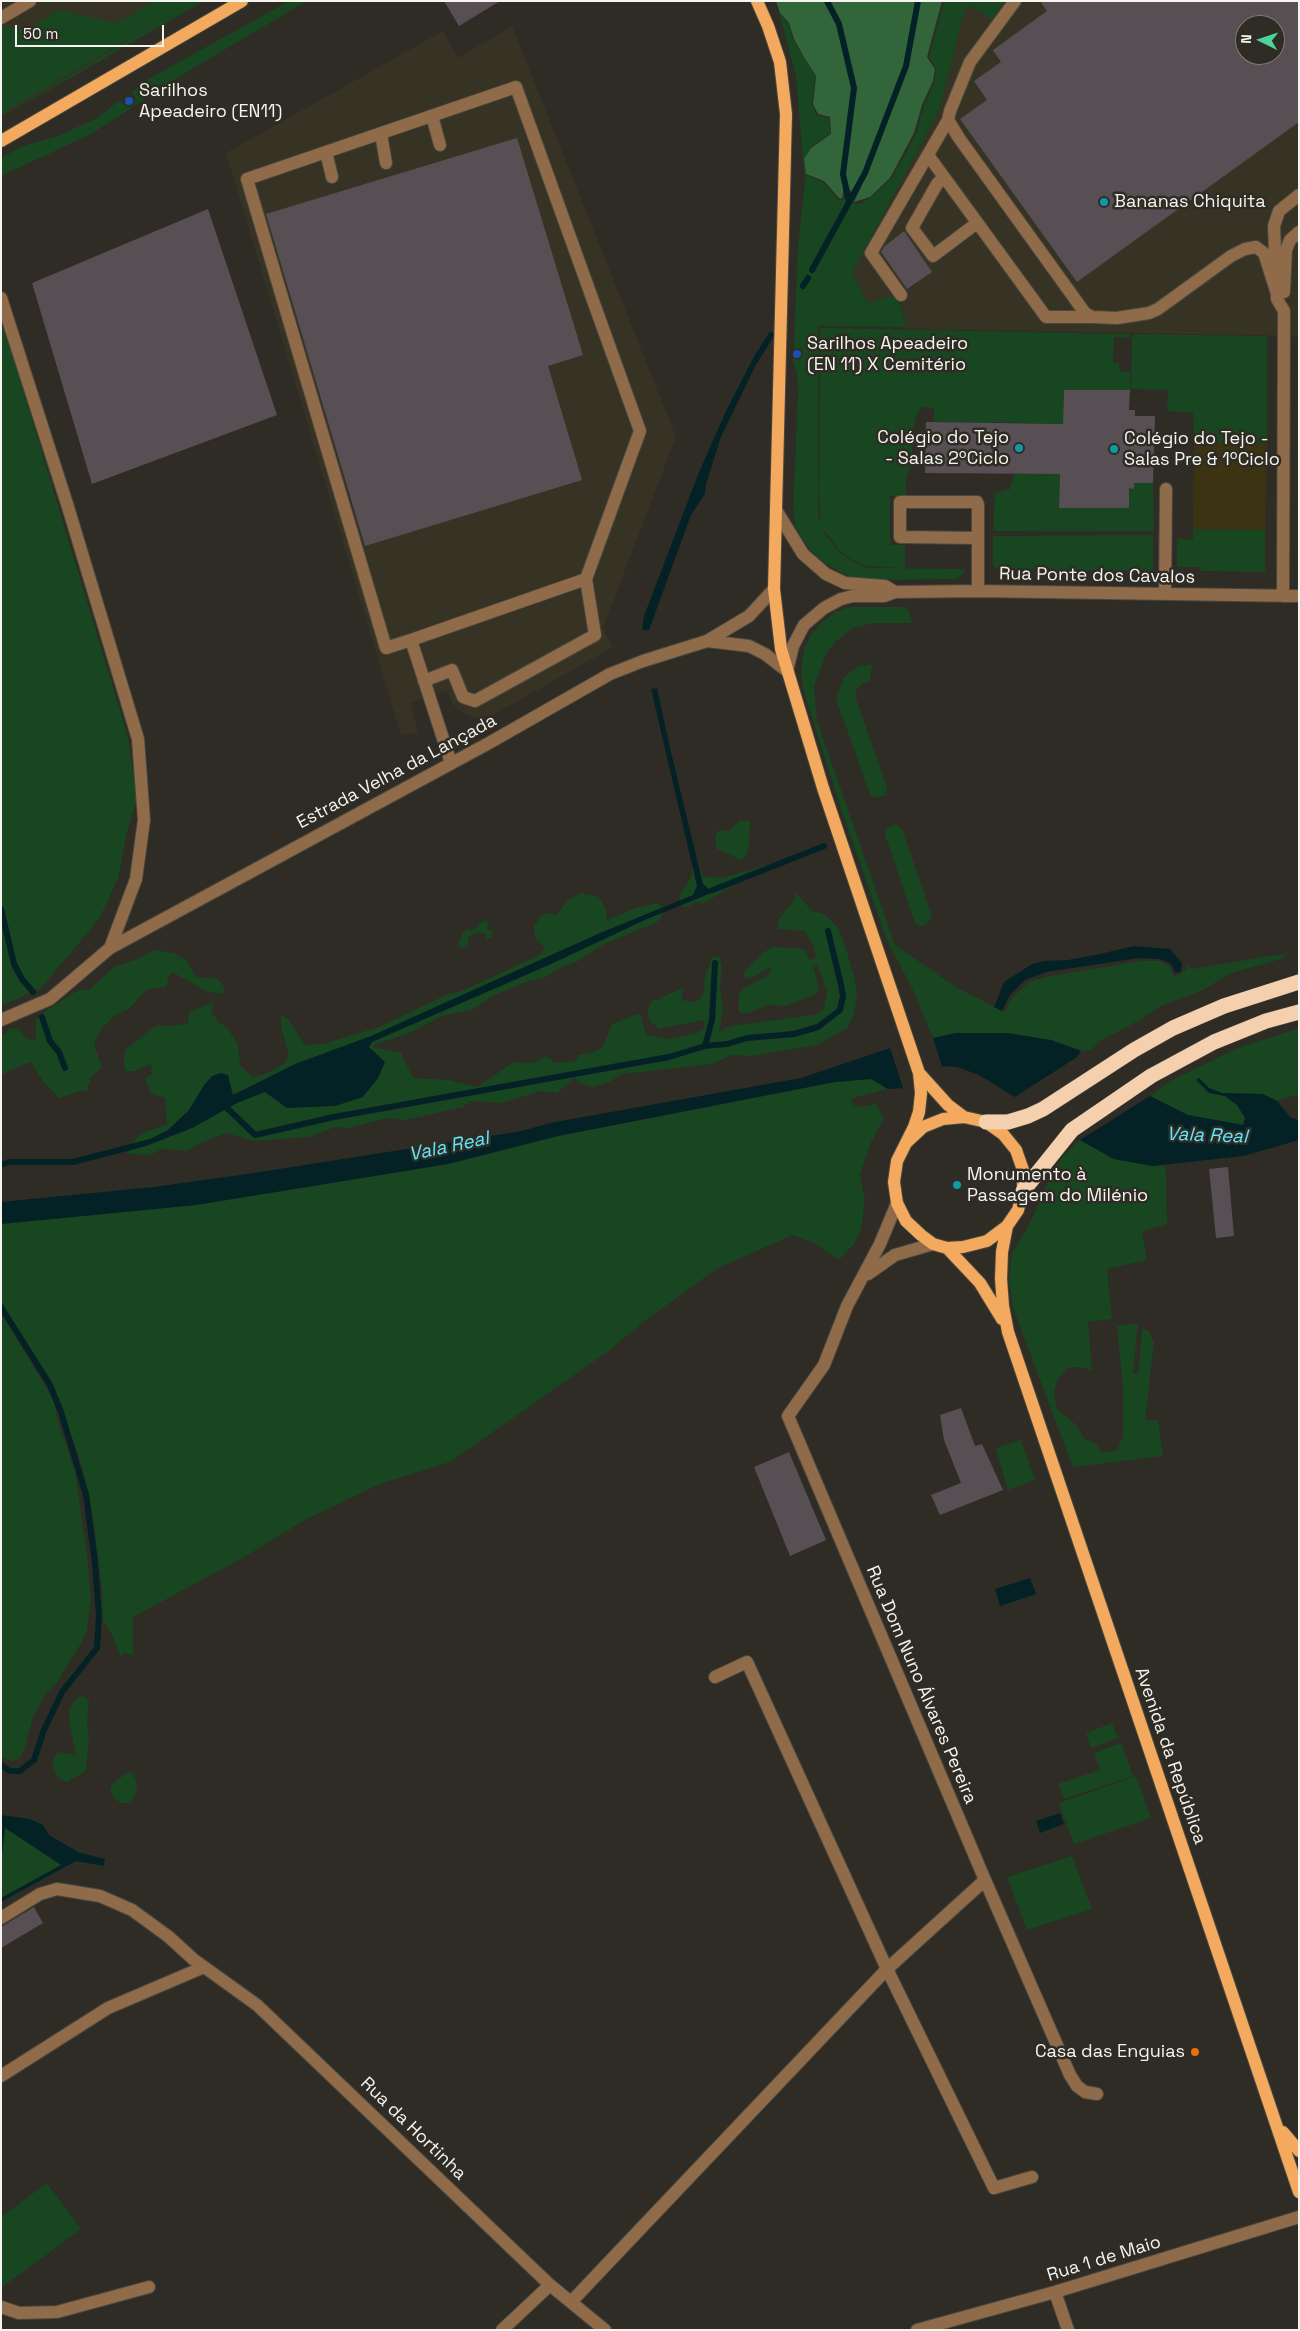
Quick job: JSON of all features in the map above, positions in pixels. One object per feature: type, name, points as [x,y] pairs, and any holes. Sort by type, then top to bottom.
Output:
[{"type":"highway","points":[[986,1122],[1008,1122],[1028,1116],[1043,1109],[1119,1059],[1173,1028],[1224,1006],[1299,982]]},
{"type":"highway","points":[[1023,1191],[1072,1130],[1151,1076],[1214,1042],[1266,1021],[1299,1012]]},
{"type":"main road","points":[[1,141],[242,1]]},
{"type":"main road","points":[[757,1],[780,62],[786,114],[774,589],[778,636],[823,788],[919,1073],[921,1093],[919,1112],[897,1161],[894,1182],[897,1203],[906,1221],[933,1244],[947,1248],[963,1247],[987,1241],[1007,1226],[1018,1210],[1023,1191],[1023,1170],[1016,1150],[1003,1134],[986,1122],[964,1117],[943,1119],[923,1127],[907,1142]]},
{"type":"main road","points":[[919,1073],[948,1105],[964,1117]]},
{"type":"main road","name":"Avenida da República","points":[[1007,1226],[1002,1252],[1001,1279],[1008,1332]]},
{"type":"main road","name":"Avenida da República","points":[[947,1248],[980,1283],[996,1307],[1008,1332],[1299,2192]]},
{"type":"main road","points":[[1277,2125],[1299,2151]]},
{"type":"street","points":[[1,18],[30,1]]},
{"type":"street","points":[[901,295],[871,253],[948,120],[970,62],[1015,1]]},
{"type":"street","points":[[424,682],[452,670],[463,697],[475,701],[595,635],[586,579],[640,431],[516,87],[247,179],[386,648],[586,579]]},
{"type":"street","points":[[432,116],[440,144]]},
{"type":"street","points":[[948,120],[1082,309],[1092,317]]},
{"type":"street","points":[[381,134],[386,162]]},
{"type":"street","points":[[326,152],[332,177]]},
{"type":"street","points":[[928,155],[1046,317],[1118,318],[1149,313],[1158,309],[1231,256],[1245,249],[1275,244],[1294,236]]},
{"type":"street","points":[[944,177],[937,184],[912,228],[933,256],[977,223]]},
{"type":"street","points":[[1280,291],[1275,244],[1275,217],[1278,211],[1299,195]]},
{"type":"street","points":[[1283,596],[1284,311],[1277,299],[1280,291],[1284,257],[1294,236]]},
{"type":"street","points":[[1256,247],[1264,253],[1280,291]]},
{"type":"street","points":[[1,298],[68,507],[138,739],[144,820],[136,879],[110,948]]},
{"type":"street","points":[[1165,594],[1166,489]]},
{"type":"street","points":[[978,538],[900,537],[900,502],[977,502],[978,538],[978,591]]},
{"type":"street","points":[[776,510],[803,554],[826,574],[845,583],[885,586],[895,592]]},
{"type":"street","name":"Estrada Velha da Lançada","points":[[1,1020],[50,1000],[110,948],[451,763],[610,674],[643,661],[707,642],[749,616],[774,589]]},
{"type":"street","name":"Rua Ponte dos Cavalos","points":[[895,592],[978,591],[1299,596]]},
{"type":"street","points":[[787,671],[797,635],[812,617],[824,608],[841,599],[853,596],[884,596],[895,592]]},
{"type":"street","points":[[411,640],[451,763]]},
{"type":"street","name":"Estrada Velha da Lançada","points":[[707,642],[749,646],[765,654],[787,671]]},
{"type":"street","name":"Rua Dom Nuno Álvares Pereira","points":[[897,1203],[880,1244],[847,1306],[824,1365],[788,1416],[1070,2075],[1077,2086],[1085,2092],[1097,2094]]},
{"type":"street","name":"Rua Dom Nuno Álvares Pereira","points":[[859,1282],[876,1266],[895,1254],[933,1244]]},
{"type":"street","points":[[715,1677],[747,1662],[887,1969],[994,2188],[1032,2177]]},
{"type":"street","points":[[571,2302],[887,1969],[985,1880]]},
{"type":"street","name":"Rua da Hortinha","points":[[1,1918],[40,1894],[58,1888],[77,1890],[100,1896],[132,1910],[169,1937],[193,1959],[258,2006],[550,2285],[605,2330]]},
{"type":"street","points":[[1,2076],[108,2008],[204,1967]]},
{"type":"street","name":"Rua 1 de Maio","points":[[917,2330],[1055,2292],[1299,2217]]},
{"type":"street","points":[[502,2330],[550,2285]]},
{"type":"street","points":[[1,2307],[19,2313],[57,2312],[149,2287]]},
{"type":"street","points":[[1055,2292],[1068,2330]]},
{"type":"shaded area","points":[[1,1],[192,1],[1,117]]},
{"type":"shaded area","points":[[1005,1],[1299,1],[1299,336],[906,329],[902,305],[897,299],[891,296],[868,303],[852,273],[940,108],[962,19],[968,5],[992,19]]},
{"type":"shaded area","points":[[512,26],[676,437],[603,628],[613,647],[493,715],[477,718],[462,713],[452,703],[447,691],[411,703],[418,733],[401,735],[226,153],[443,31],[458,58]]},
{"type":"green space","points":[[154,1],[204,1],[1,118],[188,3],[1,114],[1,25],[25,31],[58,10],[117,23]]},
{"type":"green space","points":[[289,1],[307,1],[182,75],[91,134],[1,176],[1,157],[29,144],[58,136],[97,118],[120,100],[126,106],[136,99],[131,92],[150,78]]},
{"type":"green space","points":[[774,1],[779,14],[788,23],[793,39],[815,76],[812,104],[817,116],[829,118],[830,133],[811,147],[804,159],[806,175],[823,182],[838,200],[844,200],[845,189],[851,195],[857,190],[853,203],[857,205],[870,198],[892,178],[916,134],[924,105],[934,82],[936,69],[929,57],[944,1],[1005,1],[992,19],[968,5],[962,19],[940,108],[852,273],[868,303],[891,296],[897,299],[901,305],[906,327],[818,326],[818,515],[821,523],[819,496],[820,328],[1130,334],[1130,338],[1114,337],[1113,362],[1119,363],[1120,372],[1130,371],[1130,390],[1064,390],[1063,424],[990,422],[990,426],[974,423],[934,422],[934,408],[924,407],[919,410],[915,420],[911,463],[906,480],[906,496],[890,496],[890,545],[905,545],[905,568],[867,566],[851,559],[840,551],[823,529],[826,536],[839,552],[866,568],[965,569],[963,574],[957,579],[864,580],[844,574],[825,563],[811,551],[796,528],[793,512],[798,392],[797,374],[793,361],[798,247],[805,182],[796,77],[783,26]]},
{"type":"green space","points":[[776,1],[942,1],[927,57],[935,69],[933,81],[922,105],[914,133],[890,178],[870,197],[854,202],[861,187],[857,184],[851,192],[848,186],[844,186],[842,199],[839,198],[824,181],[806,174],[804,159],[811,148],[831,134],[830,117],[818,114],[813,104],[816,76],[794,39],[789,23],[780,13]]},
{"type":"green space","points":[[1,317],[128,737],[137,798],[127,832],[118,879],[99,919],[41,988],[1,1006]]},
{"type":"green space","points":[[1132,334],[1267,336],[1267,444],[1194,442],[1193,413],[1167,411],[1168,390],[1131,389]]},
{"type":"green space","points":[[1014,474],[1060,474],[1059,508],[1128,508],[1129,488],[1134,488],[1134,483],[1153,483],[1154,531],[993,531],[995,493],[1010,489]]},
{"type":"green space","points":[[1193,529],[1265,530],[1265,572],[1201,571],[1201,567],[1177,567],[1177,539],[1193,540]]},
{"type":"green space","points":[[1153,535],[1153,571],[997,569],[993,565],[993,536]]},
{"type":"green space","points":[[849,607],[907,607],[913,623],[874,623],[853,628],[835,642],[826,654],[814,686],[817,721],[895,945],[956,987],[1002,1011],[1006,1011],[1011,999],[1029,982],[1045,977],[1140,961],[1160,961],[1169,966],[1174,977],[1187,969],[1188,965],[1192,969],[1288,953],[1281,959],[1231,973],[1203,990],[1159,1007],[1140,1020],[1102,1040],[1091,1050],[1083,1051],[1051,1040],[956,1033],[933,1038],[913,990],[887,940],[841,809],[803,689],[801,668],[804,649],[810,636],[820,624],[835,612]]},
{"type":"green space","points":[[872,664],[870,682],[864,682],[857,689],[855,696],[888,790],[885,792],[886,795],[878,797],[873,797],[870,794],[836,699],[843,679],[851,671],[859,666]]},
{"type":"green space","points":[[739,820],[750,821],[749,846],[746,856],[741,861],[717,849],[715,839],[717,832],[720,830],[730,831]]},
{"type":"green space","points":[[894,824],[902,829],[932,916],[926,925],[920,926],[915,923],[885,835],[885,829]]},
{"type":"green space","points":[[766,865],[764,872],[734,885],[704,903],[697,902],[684,908],[679,898],[692,875],[692,866],[699,866],[702,875],[707,877],[724,878]]},
{"type":"green space","points":[[581,893],[599,897],[607,911],[606,921],[633,909],[656,903],[661,906],[663,915],[657,922],[600,946],[578,961],[562,967],[544,978],[529,981],[492,996],[474,1009],[442,1016],[407,1034],[375,1044],[373,1047],[401,1053],[413,1078],[449,1080],[477,1087],[514,1062],[533,1063],[546,1056],[555,1063],[575,1061],[579,1055],[592,1053],[603,1047],[612,1024],[638,1014],[641,1016],[646,1035],[669,1039],[697,1033],[705,1027],[703,1020],[659,1029],[650,1021],[647,1010],[653,1000],[660,1000],[668,994],[684,988],[681,1000],[696,1002],[703,995],[705,976],[713,956],[719,957],[722,965],[720,988],[723,1008],[719,1033],[725,1028],[737,1025],[814,1015],[824,1009],[827,992],[818,965],[813,966],[819,988],[816,994],[785,1006],[768,1005],[749,1013],[741,1014],[738,1009],[739,994],[745,987],[769,975],[771,967],[749,979],[743,976],[746,969],[764,952],[774,947],[797,948],[805,950],[810,960],[816,958],[813,945],[805,931],[777,929],[779,919],[794,901],[796,893],[812,911],[824,914],[837,926],[843,939],[855,980],[857,995],[854,1014],[847,1028],[817,1045],[752,1056],[732,1055],[713,1064],[622,1074],[609,1082],[593,1087],[579,1083],[575,1077],[557,1093],[541,1091],[502,1103],[470,1101],[463,1107],[406,1120],[388,1118],[348,1128],[335,1127],[310,1137],[253,1141],[227,1133],[200,1143],[188,1151],[162,1149],[150,1155],[128,1154],[134,1140],[143,1133],[167,1124],[165,1098],[151,1094],[145,1078],[152,1074],[151,1064],[135,1071],[125,1071],[125,1050],[157,1025],[188,1024],[189,1012],[214,1002],[211,1012],[228,1029],[238,1044],[240,1065],[253,1077],[267,1073],[284,1064],[289,1055],[281,1027],[281,1014],[288,1019],[305,1045],[323,1044],[379,1027],[446,995],[461,991],[542,954],[544,947],[535,938],[534,927],[540,917],[548,913],[556,915],[569,899]]},
{"type":"green space","points":[[486,920],[489,924],[487,929],[492,931],[493,936],[487,939],[484,933],[475,933],[469,937],[467,947],[461,948],[458,944],[463,933],[467,929],[470,931],[476,928]]},
{"type":"green space","points":[[153,950],[174,953],[187,961],[196,977],[218,979],[225,988],[223,994],[208,992],[174,973],[170,973],[166,987],[146,990],[129,1009],[115,1015],[100,1031],[94,1044],[102,1067],[91,1077],[87,1091],[59,1098],[43,1081],[31,1062],[8,1071],[1,1076],[1,1034],[5,1034],[10,1028],[18,1029],[27,1039],[36,1040],[36,1019],[46,1011],[78,990],[89,990],[114,967],[138,959]]},
{"type":"green space","points":[[1299,1028],[1299,1094],[1277,1101],[1263,1094],[1222,1093],[1209,1088],[1199,1078],[1208,1093],[1225,1096],[1237,1105],[1245,1118],[1243,1125],[1188,1115],[1150,1096],[1170,1081],[1238,1048]]},
{"type":"green space","points":[[871,1079],[888,1089],[851,1100],[853,1105],[862,1107],[876,1104],[884,1119],[870,1144],[860,1175],[865,1199],[861,1229],[854,1244],[839,1260],[814,1243],[793,1235],[718,1268],[646,1320],[607,1352],[450,1462],[380,1484],[305,1520],[241,1559],[133,1617],[133,1656],[124,1652],[120,1656],[113,1636],[103,1621],[102,1589],[94,1524],[89,1493],[80,1460],[52,1382],[1,1302],[1,1224],[196,1205],[448,1164],[558,1136],[835,1082]]},
{"type":"green space","points":[[1080,1140],[1114,1159],[1153,1166],[1164,1165],[1166,1173],[1167,1224],[1142,1231],[1147,1260],[1107,1269],[1112,1319],[1088,1322],[1092,1370],[1069,1367],[1058,1378],[1054,1391],[1057,1409],[1075,1424],[1085,1439],[1096,1444],[1102,1453],[1117,1450],[1123,1436],[1123,1389],[1117,1326],[1138,1323],[1133,1374],[1138,1374],[1142,1329],[1149,1331],[1154,1343],[1145,1420],[1158,1420],[1163,1456],[1073,1467],[1013,1308],[1009,1279],[1012,1253],[1030,1223],[1051,1175],[1064,1155]]},
{"type":"green space","points":[[1,1313],[53,1399],[59,1425],[75,1471],[87,1555],[91,1600],[87,1629],[83,1640],[56,1684],[46,1693],[33,1717],[24,1751],[19,1759],[13,1761],[1,1757]]},
{"type":"green space","points":[[1021,1440],[1035,1480],[1008,1490],[996,1448]]},
{"type":"green space","points":[[83,1696],[89,1700],[87,1722],[89,1736],[86,1771],[67,1782],[60,1779],[53,1770],[53,1759],[57,1753],[61,1752],[76,1755],[69,1720],[70,1707],[76,1699]]},
{"type":"green space","points":[[1112,1723],[1118,1738],[1091,1748],[1086,1733]]},
{"type":"green space","points":[[1121,1743],[1133,1776],[1064,1799],[1058,1784],[1100,1770],[1094,1753]]},
{"type":"green space","points":[[128,1772],[133,1773],[137,1784],[136,1794],[130,1803],[121,1803],[114,1798],[110,1791],[112,1784]]},
{"type":"green space","points":[[1136,1776],[1151,1818],[1074,1844],[1059,1803]]},
{"type":"green space","points":[[1,1815],[30,1819],[43,1825],[49,1835],[78,1852],[105,1859],[104,1866],[76,1861],[1,1902]]},
{"type":"green space","points":[[1072,1856],[1092,1909],[1027,1930],[1007,1877]]},
{"type":"green space","points":[[47,2183],[81,2229],[1,2288],[1,2217]]},
{"type":"sand","points":[[1194,442],[1267,444],[1265,530],[1193,529]]},
{"type":"water","points":[[757,351],[760,356],[721,437],[706,484],[705,494],[691,515],[649,630],[642,630],[644,616],[699,472],[726,411]]},
{"type":"water","points":[[657,688],[703,884],[709,889],[723,884],[714,892],[647,919],[551,964],[372,1042],[369,1047],[385,1062],[378,1078],[363,1097],[335,1106],[287,1108],[265,1092],[237,1103],[192,1128],[146,1146],[74,1165],[9,1165],[1,1168],[1,1162],[8,1159],[72,1159],[150,1139],[168,1130],[189,1110],[204,1085],[212,1076],[221,1073],[228,1075],[233,1095],[295,1064],[371,1036],[600,933],[693,895],[697,886],[651,689]]},
{"type":"water","points":[[1134,946],[1170,949],[1182,963],[1181,972],[1175,973],[1171,964],[1160,959],[1139,958],[1046,972],[1025,980],[1010,995],[1002,1011],[994,1007],[1004,982],[1032,964],[1044,961],[1068,960]]},
{"type":"water","points":[[956,1033],[1008,1033],[1051,1040],[1081,1051],[1077,1057],[1015,1097],[979,1075],[957,1067],[942,1066],[933,1038]]},
{"type":"water","name":"Vala Real","points":[[890,1048],[903,1088],[888,1089],[871,1079],[835,1082],[558,1136],[448,1164],[196,1205],[1,1224],[1,1202],[154,1187],[522,1131],[550,1123],[801,1078]]},
{"type":"water","name":"Vala Real","points":[[1199,1078],[1209,1088],[1222,1093],[1263,1094],[1277,1101],[1291,1118],[1299,1120],[1299,1140],[1243,1156],[1153,1166],[1114,1159],[1080,1140],[1150,1096],[1188,1115],[1243,1125],[1245,1118],[1237,1105],[1225,1096],[1209,1093],[1196,1080]]},
{"type":"water","points":[[1030,1578],[1036,1594],[1000,1606],[995,1589]]},
{"type":"water","points":[[1060,1813],[1064,1824],[1040,1833],[1036,1821]]},
{"type":"water","points":[[1,1815],[30,1819],[43,1825],[49,1835],[78,1852],[105,1859],[104,1866],[76,1861],[1,1902],[1,1898],[61,1865],[5,1828],[1,1863]]},
{"type":"building","points":[[444,1],[500,1],[459,26]]},
{"type":"building","name":"Bananas Chiquita","points":[[1040,1],[1299,1],[1299,122],[1077,282],[960,119],[987,100],[974,81],[1001,62],[993,50],[1047,11]]},
{"type":"building","points":[[517,138],[583,355],[548,366],[582,480],[365,546],[266,214]]},
{"type":"building","points":[[208,209],[277,415],[92,484],[32,283]]},
{"type":"building","points":[[904,231],[932,272],[907,289],[881,252],[884,247]]},
{"type":"building","points":[[1064,390],[1130,390],[1129,410],[1135,410],[1135,416],[1155,416],[1153,483],[1134,483],[1134,489],[1129,488],[1129,508],[1059,508],[1060,474],[925,473],[926,422],[1063,424]]},
{"type":"building","points":[[1228,1167],[1234,1236],[1216,1238],[1209,1169]]},
{"type":"building","points":[[961,1408],[975,1446],[982,1444],[1003,1490],[940,1515],[931,1495],[961,1483],[944,1440],[940,1415]]},
{"type":"building","points":[[789,1452],[826,1540],[790,1556],[754,1467]]},
{"type":"building","points":[[34,1907],[43,1923],[1,1948],[1,1927]]},
{"type":"waterway","points":[[827,1],[839,24],[854,88],[843,174],[849,202]]},
{"type":"waterway","points":[[812,270],[865,173],[906,66],[918,1]]},
{"type":"waterway","points":[[803,286],[808,278]]},
{"type":"waterway","points":[[755,361],[771,335]]},
{"type":"waterway","points":[[713,890],[824,846]]},
{"type":"waterway","points":[[1,909],[14,964],[22,979],[33,992]]},
{"type":"waterway","points":[[705,1046],[727,1044],[747,1038],[794,1034],[818,1027],[840,1010],[843,996],[828,931]]},
{"type":"waterway","points":[[224,1105],[255,1135],[334,1117],[669,1057],[705,1046],[712,1020],[715,963]]},
{"type":"waterway","points":[[42,1017],[50,1041],[59,1052],[65,1068]]},
{"type":"waterway","points":[[1,1307],[50,1385],[61,1412],[86,1495],[95,1563],[99,1616],[97,1648],[62,1692],[44,1730],[34,1760],[20,1771],[10,1771],[1,1765]]},
{"type":"place","name":"Sarilhos Apeadeiro (EN11)","points":[[129,101]]},
{"type":"place","name":"Bananas Chiquita","points":[[1104,202]]},
{"type":"place","name":"Sarilhos Apeadeiro (EN 11) X Cemitério","points":[[797,354]]},
{"type":"place","name":"Colégio do Tejo - Salas 2ºCiclo","points":[[1019,448]]},
{"type":"place","name":"Colégio do Tejo - Salas Pre & 1ºCiclo","points":[[1114,449]]},
{"type":"place","name":"Monumento à Passagem do Milénio","points":[[957,1185]]},
{"type":"place","name":"Casa das Enguias","points":[[1195,2052]]}]
